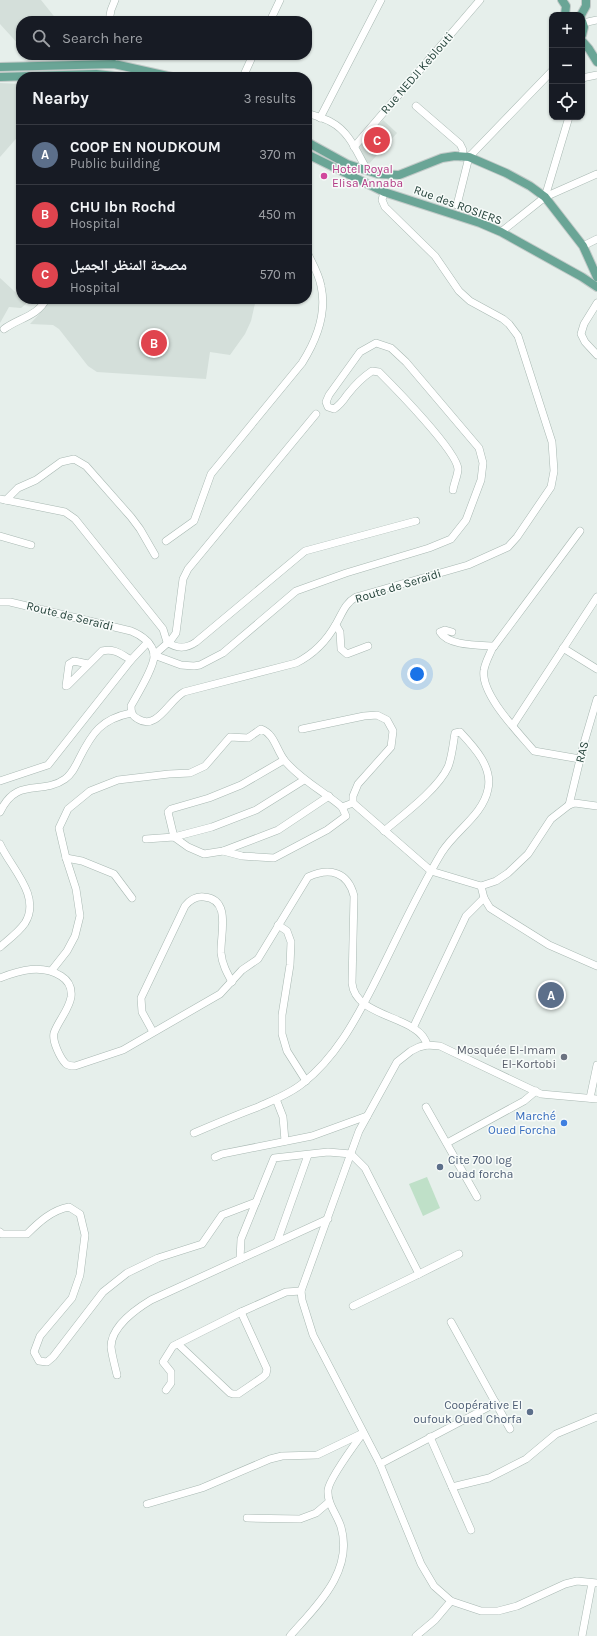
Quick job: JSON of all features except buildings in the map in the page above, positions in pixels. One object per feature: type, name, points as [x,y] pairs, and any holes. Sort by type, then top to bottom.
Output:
[{"type":"main road","points":[[562,0],[566,6],[565,12]]},
{"type":"main road","points":[[583,12],[586,6],[586,0]]},
{"type":"main road","points":[[585,44],[597,62]]},
{"type":"main road","points":[[0,67],[114,64],[150,72]]},
{"type":"main road","points":[[0,77],[16,76]]},
{"type":"main road","points":[[312,145],[347,164],[378,174],[399,175],[442,158],[466,157],[506,172],[545,197],[583,246],[597,277]]},
{"type":"main road","name":"Rue des ROSIERS","points":[[312,156],[384,192],[480,223],[501,232],[582,277],[597,287]]},
{"type":"street","points":[[110,16],[115,0]]},
{"type":"street","points":[[272,16],[280,0]]},
{"type":"street","points":[[320,118],[381,0]]},
{"type":"street","name":"Rue NEDJI Keblouti","points":[[354,147],[480,0]]},
{"type":"street","points":[[585,22],[597,20]]},
{"type":"street","points":[[114,60],[114,64]]},
{"type":"street","points":[[245,72],[251,60]]},
{"type":"street","points":[[466,157],[549,74]]},
{"type":"street","points":[[585,77],[597,75]]},
{"type":"street","points":[[416,106],[460,144],[466,157],[457,205]]},
{"type":"street","points":[[312,114],[331,122],[340,128],[348,137],[366,170]]},
{"type":"street","points":[[545,197],[568,120]]},
{"type":"street","points":[[501,232],[545,197],[597,174]]},
{"type":"street","name":"Route de Seraïdi","points":[[131,713],[141,721],[154,721],[174,699],[184,692],[296,663],[314,652],[322,644],[336,625],[346,606],[356,597],[468,565],[508,547],[517,537],[551,487],[554,471],[552,442],[529,367],[514,330],[503,319],[470,301],[459,290],[435,256],[385,207],[382,200],[384,192]]},
{"type":"street","points":[[583,246],[597,239]]},
{"type":"street","points":[[166,541],[194,521],[211,474],[302,363],[312,348],[322,316],[323,300],[321,284],[312,263]]},
{"type":"street","points":[[597,303],[584,324],[580,334],[597,355]]},
{"type":"street","points":[[4,329],[40,310],[43,304]]},
{"type":"street","points":[[0,781],[48,765],[131,660],[148,642],[154,655],[188,666],[206,663],[223,653],[296,591],[346,573],[429,548],[451,539],[466,520],[481,480],[483,463],[479,448],[406,362],[391,348],[376,343],[360,352],[329,395],[326,402],[328,407],[334,409],[365,376],[372,371],[379,372],[412,407],[452,456],[458,469],[453,490]]},
{"type":"street","points":[[0,812],[8,799],[21,790],[52,785],[64,780],[73,770],[88,740],[99,726],[109,720],[131,713],[131,706],[152,664],[154,655],[174,636],[177,628],[183,579],[188,569],[316,414]]},
{"type":"street","points":[[3,499],[18,488],[36,480],[61,462],[70,459],[80,461],[131,517],[156,554]]},
{"type":"street","points":[[3,499],[65,512],[75,519],[163,629],[167,642],[182,648],[192,645],[305,551],[416,522]]},
{"type":"street","points":[[580,532],[494,646],[484,671],[486,685],[492,699],[534,751],[580,759]]},
{"type":"street","points":[[0,536],[32,546]]},
{"type":"street","points":[[513,725],[597,597]]},
{"type":"street","name":"Route de Seraïdi","points":[[0,602],[10,602],[131,631],[148,642]]},
{"type":"street","points":[[336,625],[340,632],[341,649],[346,654],[368,646]]},
{"type":"street","points":[[452,632],[445,630],[440,632],[444,637],[456,643],[494,646]]},
{"type":"street","points":[[564,648],[597,669]]},
{"type":"street","points":[[88,664],[102,651],[108,650],[118,651],[131,660]]},
{"type":"street","name":"RAS","points":[[569,805],[597,699]]},
{"type":"street","points":[[302,729],[364,716],[377,715],[387,720],[393,731],[391,747],[358,784],[352,796],[353,804],[431,871],[481,886],[496,881],[508,873],[528,854],[551,819],[569,805],[575,804],[597,806]]},
{"type":"street","points":[[52,970],[67,951],[75,936],[80,916],[76,889],[66,858],[59,828],[68,809],[90,791],[118,780],[190,773],[205,766],[230,737],[248,738],[261,729],[267,731],[271,735],[284,760],[304,780],[329,796],[342,807],[346,816],[327,830],[274,858],[242,856],[223,851]]},
{"type":"street","points":[[194,1133],[276,1099],[306,1081],[319,1069],[344,1039],[401,933],[417,895],[431,871],[445,848],[486,800],[489,787],[488,773],[479,754],[460,732],[455,733],[448,766],[443,775],[432,788],[384,831]]},
{"type":"street","points":[[284,760],[241,785],[216,796],[171,809],[168,812],[174,837],[188,848],[204,854],[223,851],[278,830],[329,796]]},
{"type":"street","points":[[146,839],[174,837],[212,827],[256,810],[304,780]]},
{"type":"street","points":[[342,807],[353,804]]},
{"type":"street","points":[[0,844],[25,886],[29,905],[24,923],[0,947]]},
{"type":"street","points":[[66,858],[82,861],[114,874],[132,898]]},
{"type":"street","points":[[0,978],[12,973],[38,968],[52,970],[66,979],[70,988],[69,1004],[55,1030],[53,1037],[55,1044],[65,1062],[68,1065],[75,1066],[123,1050],[220,994],[242,970],[258,959],[308,877],[317,873],[329,872],[342,876],[351,885],[354,896],[352,988],[356,997],[364,1004],[413,1028],[423,1036],[427,1045]]},
{"type":"street","points":[[481,886],[484,898],[490,908],[549,944],[597,966]]},
{"type":"street","points":[[153,1032],[142,1012],[141,998],[185,906],[192,899],[206,897],[215,902],[221,909],[223,919],[221,952],[226,973],[232,982]]},
{"type":"street","points":[[413,1028],[466,916],[484,898]]},
{"type":"street","points":[[278,925],[287,931],[291,942],[290,965],[282,1015],[282,1034],[286,1051],[306,1081]]},
{"type":"street","points":[[582,1636],[594,1583],[577,1581],[565,1584],[517,1606],[498,1611],[481,1610],[451,1601],[434,1586],[421,1564],[380,1464],[313,1335],[306,1315],[301,1291],[359,1131],[397,1062],[411,1051],[427,1045],[440,1046],[546,1095],[594,1098],[597,1065]]},
{"type":"street","points":[[447,1143],[524,1101],[536,1091]]},
{"type":"street","points":[[276,1099],[283,1117],[285,1141]]},
{"type":"street","points":[[426,1107],[477,1197]]},
{"type":"street","points":[[215,1158],[222,1154],[312,1136],[367,1116]]},
{"type":"street","points":[[240,1259],[241,1239],[274,1158],[328,1152],[351,1154],[365,1168],[419,1274]]},
{"type":"street","points":[[277,1242],[308,1155]]},
{"type":"street","points":[[0,1232],[2,1234],[27,1234],[39,1222],[60,1209],[69,1207],[80,1214],[85,1235],[80,1275],[72,1298],[40,1336],[34,1352],[39,1361],[47,1362],[53,1357],[104,1292],[127,1274],[158,1258],[202,1244],[222,1215],[256,1202]]},
{"type":"street","points":[[117,1375],[111,1346],[115,1334],[129,1315],[151,1300],[328,1219]]},
{"type":"street","points":[[353,1306],[459,1254]]},
{"type":"street","points":[[166,1390],[170,1383],[171,1372],[163,1362],[173,1346],[241,1312],[286,1292],[301,1291]]},
{"type":"street","points":[[178,1344],[230,1393],[238,1394],[263,1377],[266,1374],[267,1369],[241,1312]]},
{"type":"street","points":[[451,1322],[510,1429]]},
{"type":"street","points":[[380,1464],[496,1403]]},
{"type":"street","points":[[452,1487],[489,1478],[526,1459],[556,1434],[597,1417]]},
{"type":"street","points":[[290,1636],[328,1592],[338,1572],[342,1555],[343,1537],[341,1527],[329,1502],[328,1489],[332,1479],[363,1433]]},
{"type":"street","points":[[147,1504],[202,1488],[270,1458],[282,1456],[317,1456],[363,1433]]},
{"type":"street","points":[[430,1437],[471,1530]]},
{"type":"street","points":[[247,1518],[300,1519],[316,1513],[329,1502]]},
{"type":"street","points":[[416,1636],[435,1620],[451,1601]]},
{"type":"shaded area","points":[[0,0],[41,0],[54,16],[16,16],[16,42],[0,24]]},
{"type":"shaded area","points":[[0,83],[16,84],[16,139],[0,157]]},
{"type":"shaded area","points":[[383,120],[397,133],[368,165],[358,148]]},
{"type":"shaded area","points":[[0,278],[16,293],[16,304],[26,304],[21,308],[9,307],[0,323]]},
{"type":"shaded area","points":[[46,304],[255,304],[251,321],[245,334],[230,355],[210,352],[206,379],[97,372],[88,366],[59,329],[53,325],[30,324],[44,309]]},
{"type":"green space","points":[[427,1177],[440,1208],[423,1216],[409,1184]]},
{"type":"place","name":"مصحة المنظر الجميل","points":[[377,140]]},
{"type":"place","name":"Hotel Royal Elisa Annaba","points":[[324,176]]},
{"type":"place","name":"CHU Ibn Rochd","points":[[154,343]]},
{"type":"place","name":"COOP EN NOUDKOUM","points":[[551,995]]},
{"type":"place","name":"Mosquée El-Imam El-Kortobi","points":[[564,1057]]},
{"type":"place","name":"Marché Oued Forcha","points":[[564,1123]]},
{"type":"place","name":"Cite 700 log ouad forcha","points":[[440,1167]]},
{"type":"place","name":"Coopérative El oufouk Oued Chorfa","points":[[530,1412]]}]
